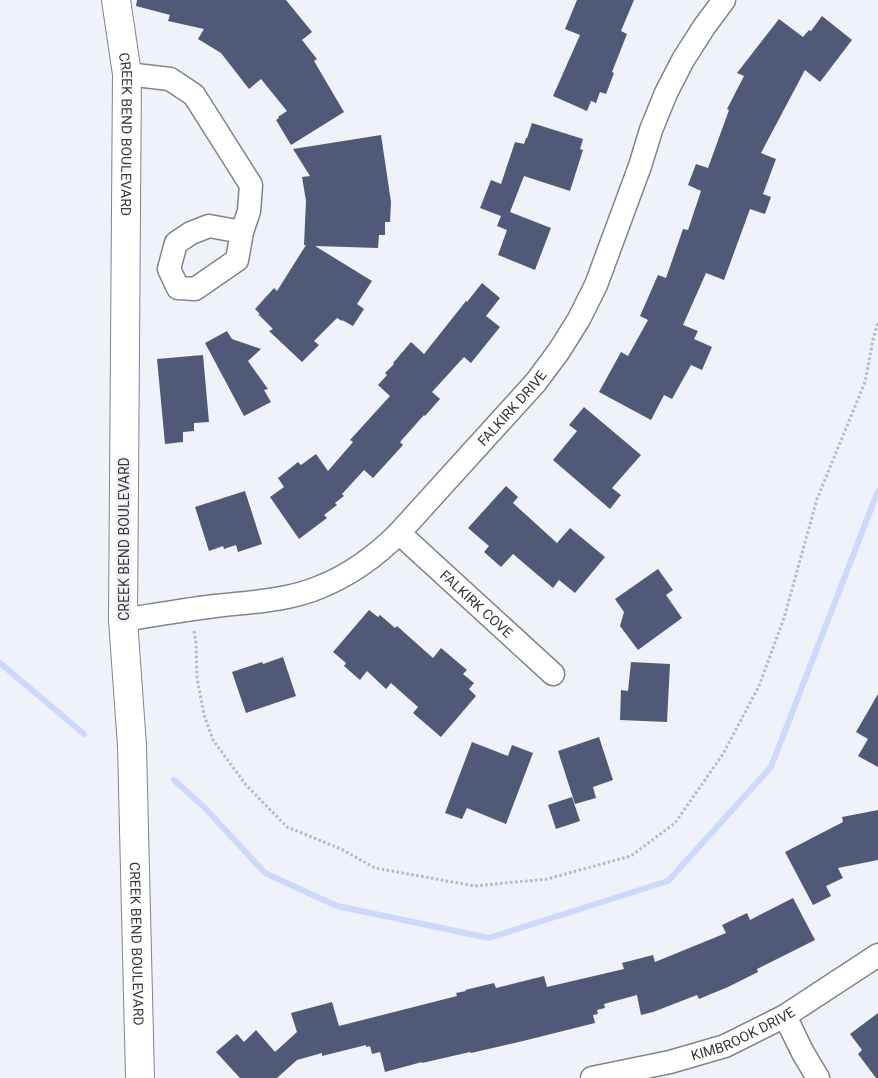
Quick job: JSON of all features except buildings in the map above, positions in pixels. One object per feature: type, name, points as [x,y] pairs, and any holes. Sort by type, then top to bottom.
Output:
[{"type":"street","name":"CREEK BEND BOULEVARD","points":[[116,0],[127,74],[124,620],[132,746],[140,1078]]},
{"type":"street","name":"FALKIRK DRIVE","points":[[124,620],[190,609],[284,598],[319,588],[352,571],[382,549],[399,533],[536,382],[559,351],[579,319],[596,285],[666,93],[683,60],[724,0]]},
{"type":"street","points":[[127,74],[170,79],[194,95],[251,184],[249,211],[242,232]]},
{"type":"street","name":"FALKIRK COVE","points":[[399,533],[553,674]]},
{"type":"street","name":"KIMBROOK DRIVE","points":[[592,1078],[670,1062],[725,1046],[785,1016],[878,955]]},
{"type":"street","points":[[785,1016],[818,1078]]},
{"type":"path","points":[[190,609],[196,643],[197,678],[204,716],[213,740],[246,785],[287,827],[342,849],[374,868],[475,886],[547,879],[631,856],[675,823],[723,754],[759,686],[784,618],[817,499],[865,382],[878,322]]},
{"type":"waterway","points":[[174,780],[204,807],[265,873],[337,906],[489,938],[668,881],[771,767],[878,491]]},
{"type":"waterway","points":[[0,663],[84,734]]}]
